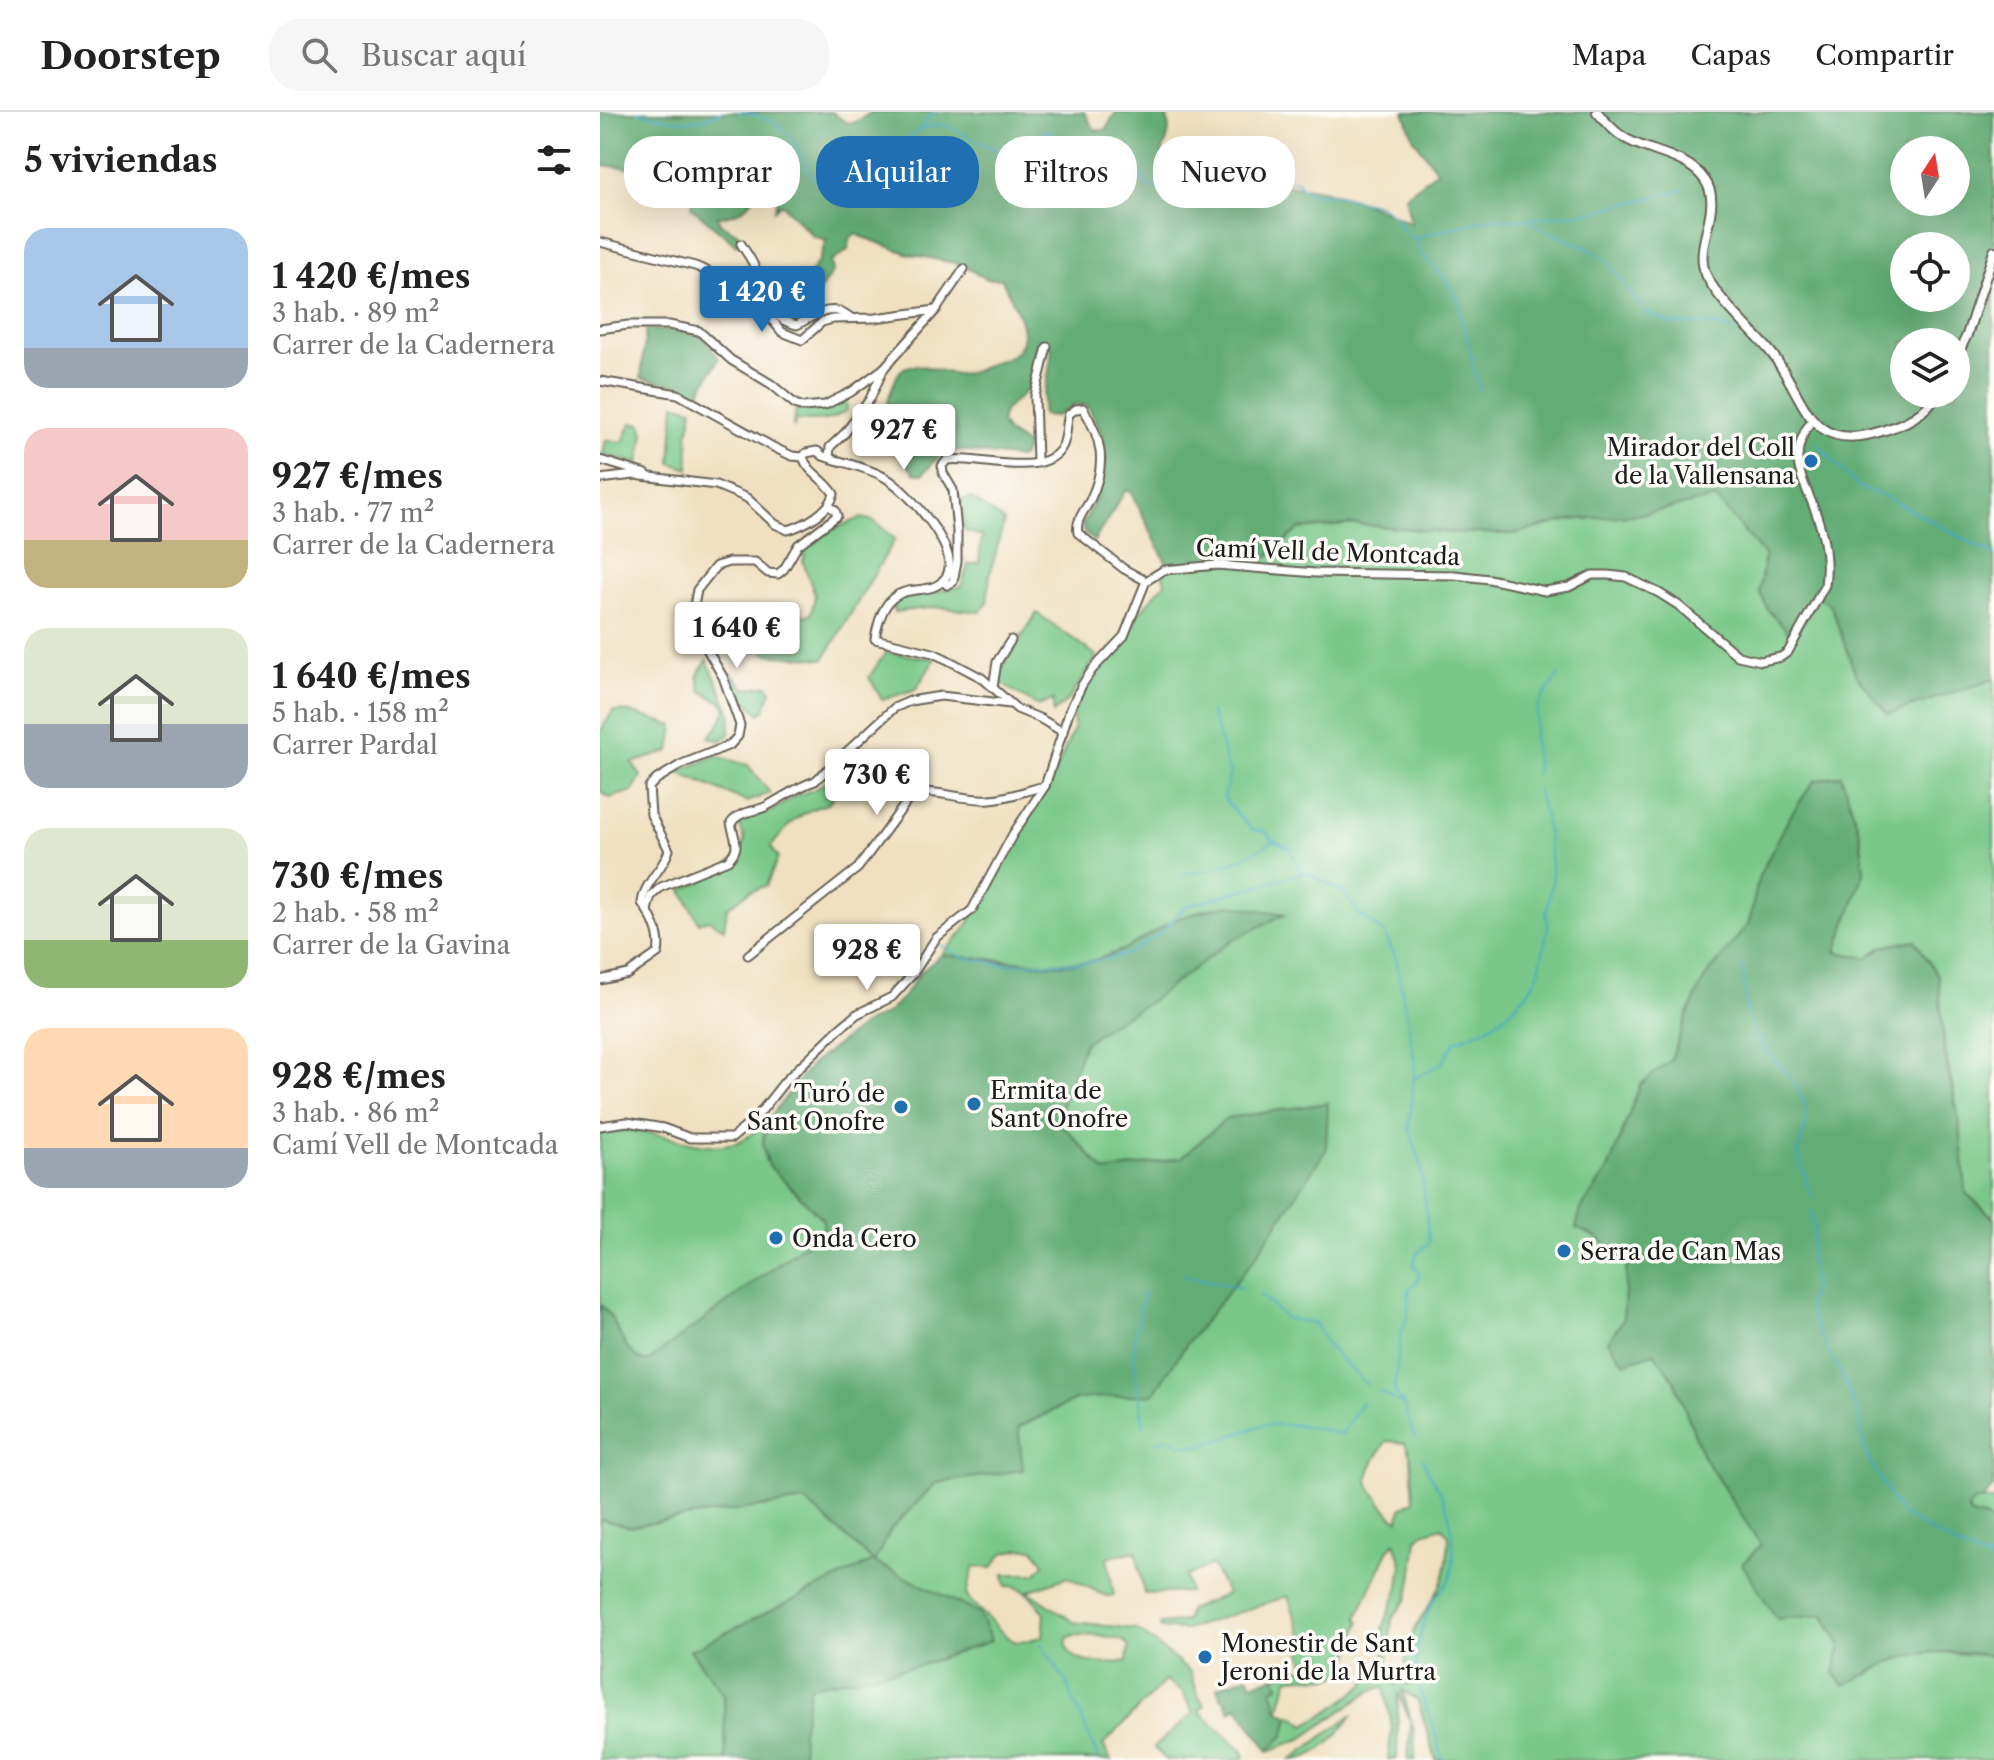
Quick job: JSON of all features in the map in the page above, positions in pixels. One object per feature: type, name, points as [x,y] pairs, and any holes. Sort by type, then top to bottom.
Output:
[{"type":"street","points":[[1597,112],[1624,138],[1681,161],[1705,180],[1711,200],[1703,254],[1705,270],[1722,297],[1784,368],[1811,421],[1824,432],[1840,436],[1876,433],[1904,423],[1926,408]]},
{"type":"street","points":[[600,242],[695,266],[745,287],[782,332],[802,340],[822,322],[936,310]]},
{"type":"street","points":[[741,244],[754,265],[768,306],[778,317],[797,325],[828,310],[844,312],[850,317]]},
{"type":"street","points":[[1969,328],[1994,251]]},
{"type":"street","points":[[600,329],[657,325],[699,331],[731,360],[771,384],[795,404],[803,407],[825,405],[851,392],[884,368],[936,310],[964,269]]},
{"type":"street","points":[[1037,461],[1035,396],[1047,347]]},
{"type":"street","points":[[829,458],[830,447],[845,433],[870,399],[884,368]]},
{"type":"street","points":[[600,381],[678,394],[792,456],[803,457],[810,451],[817,451],[889,479],[927,518],[946,548],[949,563],[947,576],[938,585],[901,593],[889,601],[882,612],[875,639],[933,653],[982,678],[1010,704],[1063,732]]},
{"type":"street","points":[[600,1126],[627,1122],[645,1124],[690,1138],[732,1138],[755,1119],[785,1081],[817,1049],[857,1014],[892,997],[913,974],[936,938],[972,910],[1013,834],[1045,786],[1082,685],[1124,636],[1146,581],[1124,569],[1078,533],[1076,526],[1095,487],[1102,450],[1083,408],[1069,414],[1064,443],[1058,453],[1048,459],[1013,465],[969,458],[947,460],[942,466],[953,490],[957,561],[953,582],[947,585],[943,580]]},
{"type":"street","name":"Camí Vell de Montcada","points":[[1146,581],[1164,570],[1217,565],[1316,573],[1455,575],[1545,591],[1569,587],[1592,575],[1626,577],[1678,605],[1738,656],[1761,661],[1772,659],[1788,652],[1825,585],[1827,574],[1820,524],[1798,472],[1797,453],[1804,431],[1811,421]]},
{"type":"street","points":[[600,479],[634,475],[702,482],[733,491],[756,505],[781,528],[788,530],[829,506],[834,494],[807,468],[803,457]]},
{"type":"street","points":[[600,460],[637,469],[652,477]]},
{"type":"street","points":[[600,980],[628,974],[658,953],[658,933],[642,903],[669,850],[651,815],[649,787],[682,764],[730,745],[738,736],[740,725],[723,677],[697,632],[692,617],[697,590],[716,566],[729,562],[755,562],[768,573],[778,574],[798,545],[837,516],[829,506]]},
{"type":"street","points":[[993,687],[997,662],[1011,640]]},
{"type":"street","points":[[647,910],[651,896],[661,887],[728,860],[736,853],[738,843],[731,823],[736,815],[763,808],[800,786],[815,781],[894,708],[918,699],[941,696],[1010,704]]},
{"type":"street","points":[[748,955],[858,868],[914,792],[989,799],[1045,786]]},
{"type":"green space","points":[[600,112],[832,112],[843,121],[852,123],[871,112],[1084,112],[1094,129],[1100,131],[1106,129],[1116,112],[1166,112],[1167,136],[1153,136],[1153,208],[1295,208],[1295,186],[1337,194],[1411,223],[1405,196],[1437,171],[1414,139],[1404,112],[1994,112],[1994,679],[1888,714],[1856,675],[1831,606],[1815,594],[1793,637],[1768,610],[1759,591],[1765,556],[1716,498],[1643,514],[1569,520],[1513,534],[1441,532],[1356,524],[1299,529],[1260,563],[1167,564],[1131,492],[1126,490],[1094,541],[1084,532],[1082,525],[1104,473],[1104,441],[1088,406],[1077,404],[1056,416],[1042,415],[1052,346],[1045,342],[1027,390],[1004,411],[1001,422],[1006,432],[1027,445],[1023,456],[956,450],[940,455],[923,474],[915,474],[897,452],[896,425],[887,406],[901,371],[919,366],[966,373],[1007,358],[1018,349],[1023,330],[1002,279],[987,279],[960,264],[909,254],[855,234],[849,240],[848,250],[831,262],[833,271],[807,308],[810,313],[793,321],[781,315],[819,260],[826,240],[813,236],[786,208],[800,208],[800,136],[624,136],[624,167],[600,165]]},
{"type":"green space","points":[[692,208],[743,208],[718,217],[719,223],[740,235],[742,240],[736,245]]},
{"type":"green space","points":[[646,330],[670,330],[704,338],[719,359],[698,395],[680,386],[641,378]]},
{"type":"green space","points":[[846,398],[847,410],[841,414],[822,421],[795,420],[794,427],[796,409],[815,410]]},
{"type":"green space","points":[[675,404],[693,409],[688,434],[689,469],[671,463]]},
{"type":"green space","points":[[631,423],[641,424],[644,433],[639,464],[603,454],[606,440],[623,442]]},
{"type":"green space","points":[[971,498],[1004,521],[990,574],[987,603],[980,612],[936,607],[894,612],[895,603],[903,598],[961,587],[968,565],[979,563],[982,536],[965,531],[961,500]]},
{"type":"green space","points":[[1716,498],[1765,556],[1759,591],[1816,594],[1831,606],[1856,675],[1888,713],[1994,679],[1994,1218],[1966,1193],[1960,1125],[1944,1042],[1938,976],[1914,940],[1882,947],[1867,958],[1836,952],[1864,873],[1860,833],[1840,775],[1759,876],[1749,923],[1687,1016],[1671,1060],[1640,1085],[1608,1170],[1581,1209],[1600,1239],[1627,1265],[1623,1320],[1674,1380],[1703,1456],[1761,1545],[1824,1615],[1841,1646],[1834,1673],[1868,1675],[1887,1663],[1922,1651],[1994,1656],[1994,1760],[1436,1760],[1418,1701],[1402,1690],[1414,1730],[1415,1760],[1408,1760],[1411,1722],[1398,1693],[1397,1759],[1388,1760],[1392,1726],[1384,1687],[1370,1691],[1303,1738],[1269,1751],[1289,1722],[1289,1715],[1305,1725],[1342,1702],[1382,1669],[1386,1646],[1383,1628],[1399,1586],[1402,1564],[1395,1542],[1357,1617],[1360,1622],[1346,1665],[1335,1676],[1288,1679],[1279,1711],[1271,1689],[1279,1686],[1276,1676],[1306,1667],[1301,1650],[1306,1648],[1288,1596],[1185,1630],[1161,1628],[1160,1624],[1186,1621],[1189,1610],[1227,1594],[1212,1565],[1186,1576],[1189,1592],[1144,1594],[1136,1551],[1107,1557],[1114,1596],[1106,1596],[1068,1577],[1028,1591],[1074,1622],[1135,1629],[1142,1633],[1190,1672],[1205,1705],[1199,1711],[1242,1750],[1245,1757],[1239,1760],[1166,1760],[1154,1747],[1194,1713],[1182,1692],[1165,1681],[1103,1745],[1111,1760],[800,1760],[797,1732],[810,1686],[921,1665],[991,1641],[690,1649],[724,1695],[726,1760],[600,1760],[600,1519],[629,1527],[805,1501],[873,1561],[891,1529],[936,1483],[1023,1470],[1018,1428],[1077,1399],[1153,1393],[1186,1345],[1227,1118],[1181,1158],[1105,1172],[1057,1119],[1084,1043],[1148,1003],[1232,940],[1284,914],[1205,909],[1176,920],[1125,949],[1089,962],[1044,963],[941,955],[964,931],[1047,790],[1074,729],[1073,711],[1091,676],[1117,651],[1128,637],[1138,614],[1165,583],[1163,575],[1167,564],[1260,563],[1299,529],[1356,524],[1441,532],[1513,534],[1569,520],[1643,514]],"holes":[[[1386,1441],[1405,1443],[1411,1458],[1414,1501],[1401,1508],[1399,1520],[1393,1517],[1370,1487],[1368,1481],[1372,1466]],[[1442,1527],[1449,1536],[1446,1564],[1443,1579],[1408,1647],[1406,1671],[1410,1685],[1400,1682],[1396,1685],[1386,1678],[1392,1619],[1407,1599],[1417,1539],[1423,1533]],[[1034,1549],[1044,1564],[1035,1574],[1004,1574],[1006,1586],[1024,1590],[1045,1613],[1043,1636],[1019,1642],[1010,1639],[966,1595],[974,1566],[992,1568],[1003,1553]],[[1074,1635],[1104,1636],[1122,1640],[1129,1647],[1127,1661],[1099,1663],[1079,1659],[1067,1647],[1067,1638]]]},
{"type":"green space","points":[[861,518],[874,521],[895,539],[824,659],[767,654],[754,644],[765,619],[782,621],[811,614],[815,595],[803,562],[806,548],[833,529]]},
{"type":"green space","points":[[1037,613],[1097,656],[1070,698],[1053,713],[1053,700],[1038,706],[1000,683],[1003,666]]},
{"type":"green space","points":[[886,652],[935,659],[916,689],[882,700],[869,677]]},
{"type":"green space","points":[[707,660],[731,713],[729,735],[720,741],[709,737],[726,711],[723,703],[701,691],[698,675]]},
{"type":"green space","points":[[732,674],[746,689],[768,685],[771,691],[760,714],[744,699],[740,703],[733,690]]},
{"type":"green space","points":[[613,711],[630,712],[674,726],[670,751],[632,763],[641,776],[633,791],[610,798],[600,791],[600,732]]},
{"type":"green space","points":[[716,756],[748,765],[770,793],[747,802],[677,772]]},
{"type":"green space","points":[[1841,775],[1860,833],[1864,873],[1836,952],[1867,958],[1882,947],[1915,940],[1938,976],[1945,1059],[1960,1125],[1966,1193],[1994,1219],[1994,1486],[1982,1501],[1975,1501],[1969,1506],[1968,1511],[1971,1515],[1994,1521],[1994,1656],[1954,1652],[1914,1655],[1889,1662],[1844,1685],[1834,1673],[1841,1646],[1824,1615],[1777,1619],[1742,1564],[1761,1545],[1703,1456],[1674,1380],[1654,1353],[1624,1363],[1608,1341],[1623,1320],[1627,1265],[1600,1239],[1576,1228],[1581,1209],[1608,1170],[1640,1085],[1671,1060],[1704,979],[1749,923],[1759,876],[1789,818],[1814,781]]},
{"type":"green space","points":[[824,783],[836,792],[828,804],[809,810],[795,820],[771,847],[778,858],[766,886],[750,891],[727,908],[724,929],[708,920],[699,923],[682,890],[720,872],[735,859],[745,840],[739,824],[744,818],[772,811]]},
{"type":"green space","points":[[1231,905],[1285,914],[1232,940],[1148,1003],[1084,1043],[1057,1119],[1105,1172],[1181,1158],[1227,1118],[1328,1103],[1326,1150],[1254,1259],[1186,1345],[1153,1394],[1077,1399],[1018,1427],[1023,1470],[936,1483],[891,1529],[874,1562],[979,1613],[991,1641],[921,1665],[810,1686],[802,1732],[803,1760],[726,1760],[724,1695],[690,1650],[873,1561],[805,1501],[629,1527],[600,1519],[600,1305],[612,1319],[625,1345],[647,1362],[823,1231],[823,1219],[769,1166],[763,1146],[766,1122],[811,1065],[864,1024],[886,1014],[920,973],[941,955],[1034,964],[1089,962],[1124,949],[1177,919]]},
{"type":"green space","points":[[766,1122],[763,1138],[765,1160],[823,1220],[823,1231],[658,1356],[647,1362],[638,1358],[625,1345],[607,1311],[600,1305],[600,1134],[635,1130],[718,1145],[743,1140]]},
{"type":"green space","points":[[1975,1501],[1994,1501],[1994,1521],[1971,1515],[1968,1506]]},
{"type":"green space","points":[[1248,1676],[1252,1684],[1276,1676],[1279,1686],[1272,1689],[1278,1709],[1289,1716],[1285,1735],[1268,1750],[1237,1706],[1231,1711],[1217,1687]]},
{"type":"green space","points":[[1353,1714],[1319,1751],[1291,1760]]},
{"type":"waterway","points":[[637,112],[689,121],[721,112]]},
{"type":"waterway","points":[[738,112],[779,126],[792,140],[819,185],[828,191],[840,192],[855,186],[920,129],[934,112]]},
{"type":"waterway","points":[[920,129],[947,126],[985,145],[1006,151],[1021,150],[1049,130],[1078,160],[1094,171],[1126,163],[1137,169],[1147,186],[1178,192],[1202,193],[1264,181],[1298,181],[1310,193],[1338,195],[1379,205],[1393,215],[1407,235],[1417,239],[1491,219],[1528,219],[1608,261],[1645,312],[1672,324],[1709,324],[1745,333]]},
{"type":"waterway","points":[[1528,219],[1592,212],[1684,190]]},
{"type":"waterway","points":[[1417,240],[1418,251],[1445,278],[1457,297],[1479,390]]},
{"type":"waterway","points":[[1817,443],[1858,487],[1889,498],[1994,555]]},
{"type":"waterway","points":[[1537,775],[1534,739],[1538,704],[1559,675]]},
{"type":"waterway","points":[[1211,712],[1230,774],[1224,797],[1252,830],[1265,831],[1274,841],[1290,848],[1300,871]]},
{"type":"waterway","points":[[1416,1078],[1442,1063],[1455,1041],[1483,1030],[1505,1016],[1528,992],[1538,975],[1548,928],[1546,914],[1553,880],[1546,821],[1537,789]]},
{"type":"waterway","points":[[1183,874],[1230,863],[1274,841]]},
{"type":"waterway","points":[[941,945],[961,957],[1000,964],[1087,963],[1128,954],[1164,930],[1186,906],[1306,872],[1343,892],[1360,915],[1384,933],[1396,959],[1415,1062],[1409,1129],[1421,1163],[1429,1242],[1416,1255],[1413,1265],[1419,1272],[1417,1282],[1409,1288],[1408,1316],[1401,1334],[1394,1390],[1403,1404],[1415,1438]]},
{"type":"waterway","points":[[1743,967],[1746,1007],[1753,1029],[1802,1096],[1806,1112],[1805,1129],[1797,1151],[1811,1196]]},
{"type":"waterway","points":[[1812,1212],[1814,1233],[1810,1256],[1814,1287],[1808,1304],[1815,1326],[1857,1412],[1867,1457],[1901,1514],[1994,1563]]},
{"type":"waterway","points":[[1184,1275],[1242,1288]]},
{"type":"waterway","points":[[1143,1293],[1134,1345],[1134,1368],[1144,1426]]},
{"type":"waterway","points":[[1259,1294],[1286,1318],[1316,1324],[1326,1344],[1366,1384]]},
{"type":"waterway","points":[[1379,1391],[1402,1404]]},
{"type":"waterway","points":[[1155,1442],[1169,1438],[1181,1445],[1201,1446],[1263,1425],[1299,1425],[1342,1434],[1362,1402]]},
{"type":"waterway","points":[[1423,1458],[1447,1510],[1453,1543],[1451,1575],[1427,1614],[1416,1657],[1420,1689],[1442,1760]]},
{"type":"waterway","points":[[1041,1644],[1065,1680],[1099,1760]]},
{"type":"place","name":"Mirador del Coll de la Vallensana","points":[[1811,461]]},
{"type":"place","name":"Ermita de Sant Onofre","points":[[974,1104]]},
{"type":"place","name":"Turó de Sant Onofre","points":[[901,1107]]},
{"type":"place","name":"Onda Cero","points":[[776,1238]]},
{"type":"place","name":"Serra de Can Mas","points":[[1564,1251]]},
{"type":"place","name":"Monestir de Sant Jeroni de la Murtra","points":[[1205,1657]]}]
